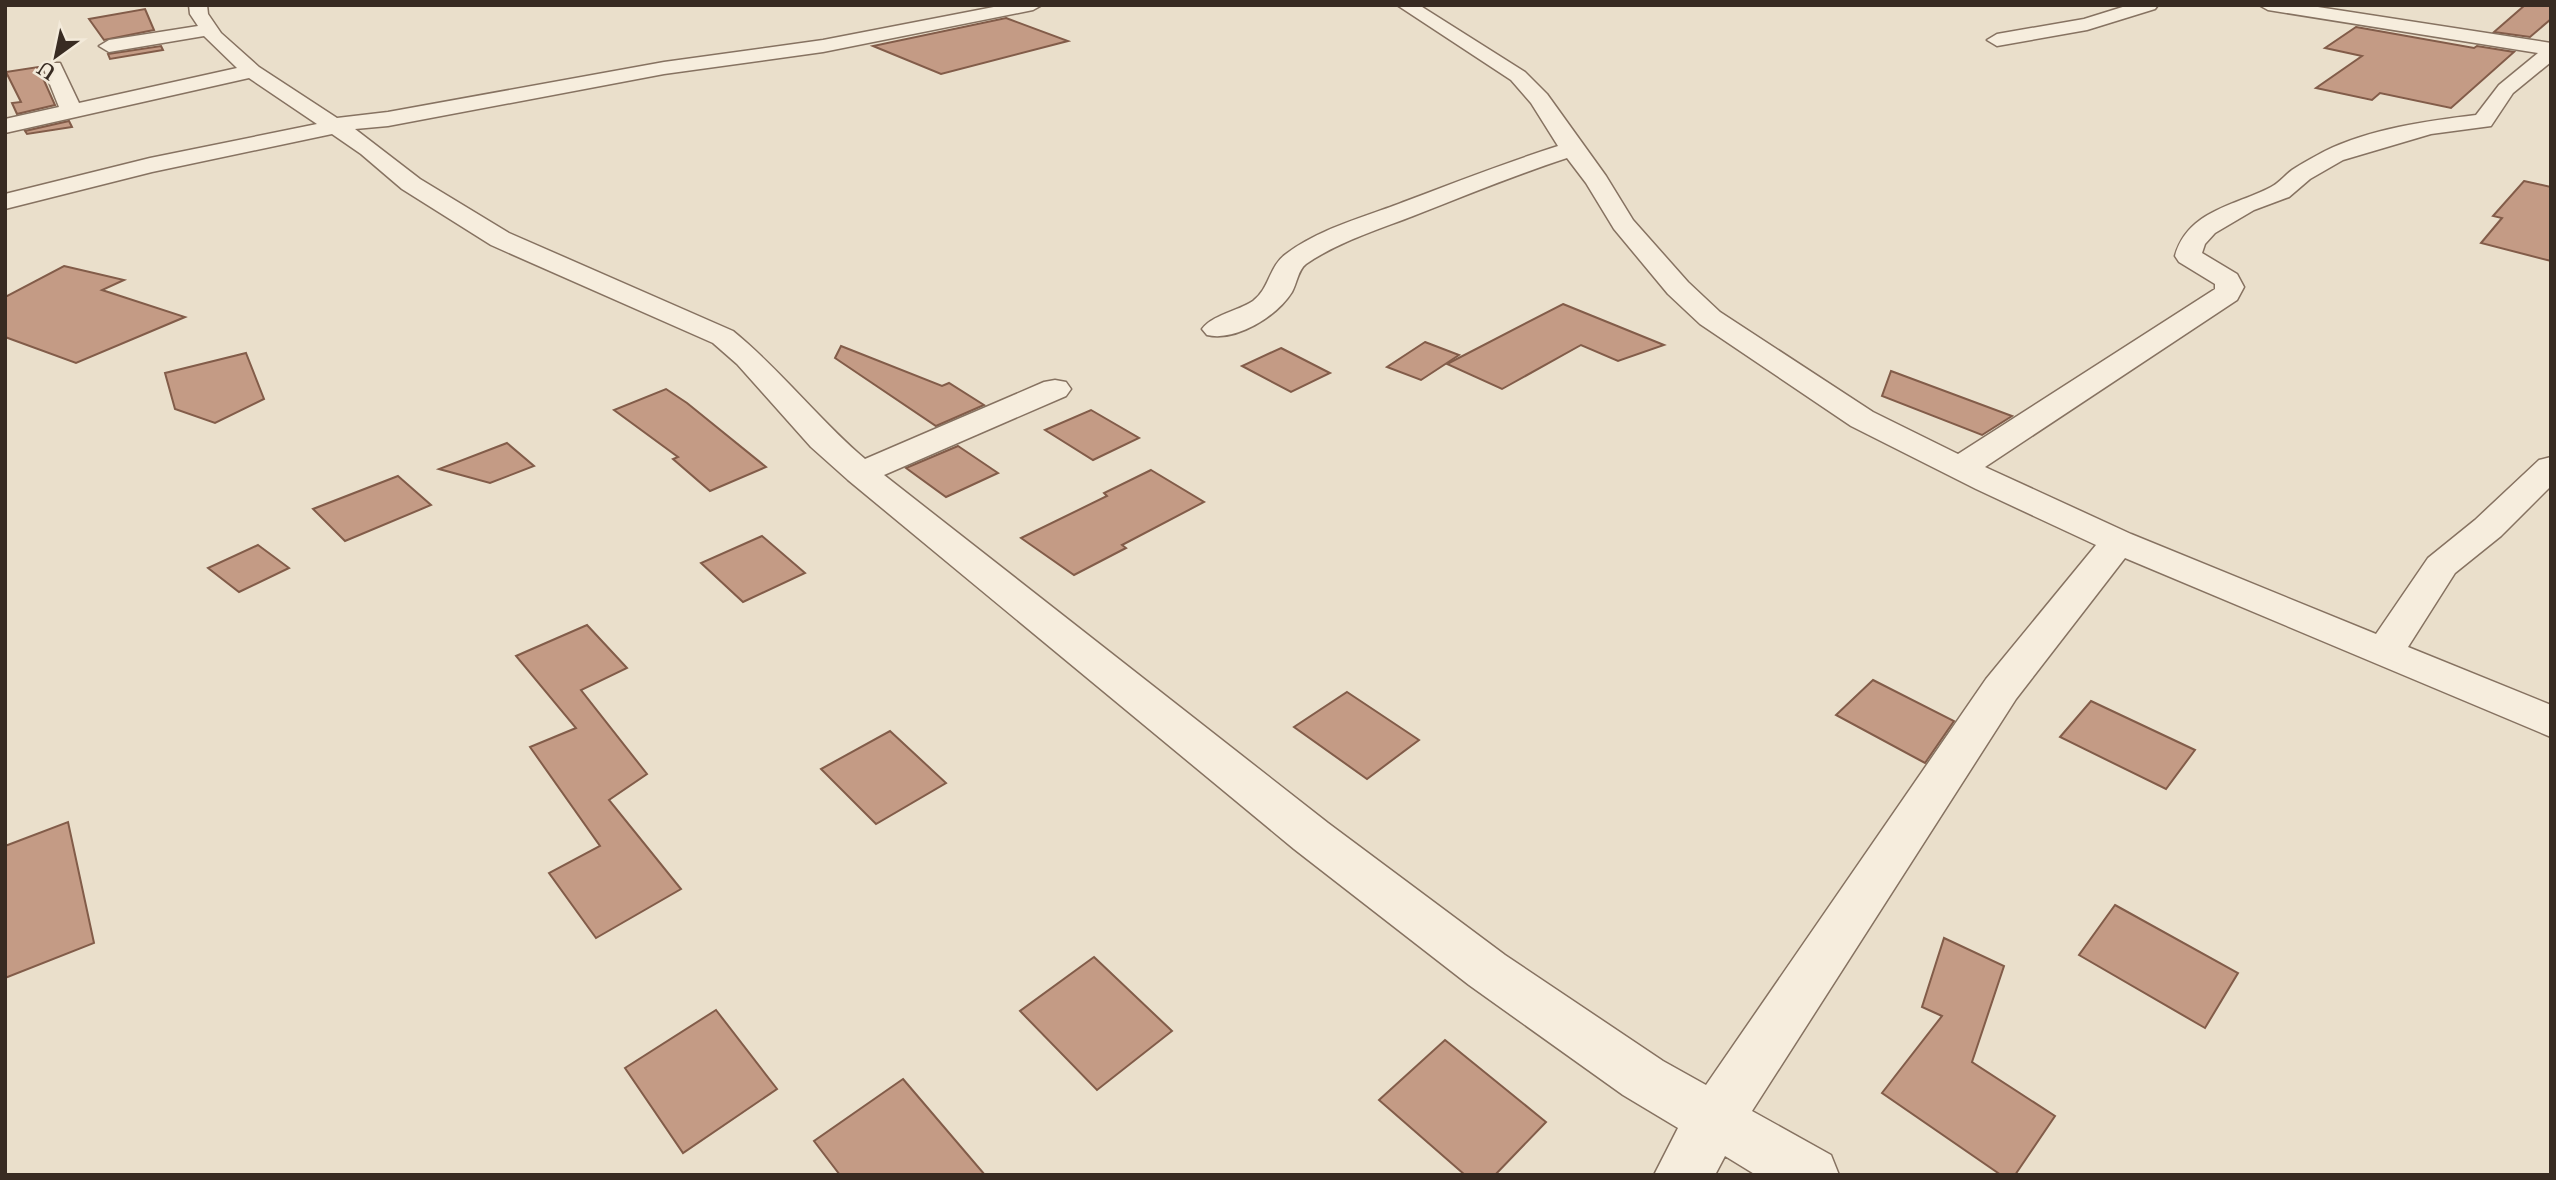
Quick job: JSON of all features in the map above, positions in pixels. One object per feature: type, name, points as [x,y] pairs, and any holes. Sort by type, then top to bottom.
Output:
[{"type":"street","points":[[198,5],[199,14],[209,30],[252,71],[326,123],[335,126],[411,184],[500,239],[723,337],[748,358],[823,440],[860,473],[1344,862],[1499,978],[1643,1078],[1810,1175]]},
{"type":"street","points":[[5,202],[150,165],[335,126],[377,121],[664,68],[823,46],[1033,5]]},
{"type":"street","points":[[1406,5],[1518,76],[1539,99],[1623,223],[1678,288],[1710,318],[1862,419],[2118,542],[2551,722]]},
{"type":"street","points":[[1997,40],[2087,24],[2148,5]]},
{"type":"street","points":[[2268,5],[2551,51]]},
{"type":"street","points":[[904,10],[933,25]]},
{"type":"street","points":[[109,46],[209,30]]},
{"type":"street","points":[[1960,468],[2227,294],[2230,287],[2227,280],[2188,256],[2192,241],[2206,229],[2245,205],[2280,192],[2302,174],[2335,155],[2430,127],[2483,121],[2506,89],[2551,51]]},
{"type":"street","points":[[53,67],[71,111]]},
{"type":"street","points":[[5,126],[252,71]]},
{"type":"street","points":[[1217,329],[1258,311],[1270,301],[1282,284],[1285,271],[1294,260],[1311,251],[1363,226],[1508,169],[1572,149]]},
{"type":"street","points":[[860,473],[1055,389]]},
{"type":"street","points":[[2385,652],[2441,566],[2488,528],[2551,467]]},
{"type":"street","points":[[1683,1175],[1714,1121],[2001,690],[2118,542]]},
{"type":"building","points":[[2525,5],[2551,5],[2551,19],[2530,37],[2494,32]]},
{"type":"building","points":[[145,9],[154,30],[104,40],[89,19]]},
{"type":"building","points":[[1006,18],[1068,41],[941,74],[873,46]]},
{"type":"building","points":[[2356,27],[2474,48],[2477,46],[2514,52],[2451,108],[2380,93],[2372,100],[2316,88],[2362,56],[2325,48]]},
{"type":"building","points":[[161,46],[163,50],[110,59],[108,54]]},
{"type":"building","points":[[38,67],[55,105],[17,114],[12,103],[21,102],[6,72]]},
{"type":"building","points":[[69,121],[72,127],[27,134],[25,131]]},
{"type":"building","points":[[2524,181],[2551,187],[2551,261],[2481,243],[2502,218],[2493,216]]},
{"type":"building","points":[[64,266],[124,280],[102,290],[185,317],[76,363],[5,337],[5,297]]},
{"type":"building","points":[[1563,304],[1664,345],[1618,361],[1581,345],[1502,389],[1447,364]]},
{"type":"building","points":[[1425,342],[1459,355],[1421,380],[1387,367]]},
{"type":"building","points":[[841,346],[942,386],[949,383],[984,405],[936,426],[835,358]]},
{"type":"building","points":[[1281,348],[1330,373],[1291,392],[1242,366]]},
{"type":"building","points":[[246,353],[264,399],[215,423],[175,409],[165,373]]},
{"type":"building","points":[[1891,371],[2012,416],[1982,435],[1882,396]]},
{"type":"building","points":[[666,389],[766,467],[710,491],[673,459],[678,457],[614,410]]},
{"type":"building","points":[[1091,410],[1139,438],[1093,460],[1045,430]]},
{"type":"building","points":[[507,443],[534,466],[490,483],[439,469]]},
{"type":"building","points":[[958,446],[998,473],[946,497],[906,468]]},
{"type":"building","points":[[1151,470],[1204,502],[1122,545],[1126,548],[1074,575],[1021,538],[1107,496],[1104,493]]},
{"type":"building","points":[[398,476],[431,505],[345,541],[313,509]]},
{"type":"building","points":[[762,536],[805,573],[743,602],[701,563]]},
{"type":"building","points":[[258,545],[289,568],[239,592],[208,568]]},
{"type":"building","points":[[587,625],[627,668],[581,690],[647,774],[609,800],[681,889],[596,938],[549,873],[600,846],[530,747],[576,728],[516,656]]},
{"type":"building","points":[[1873,680],[1954,721],[1925,763],[1836,715]]},
{"type":"building","points":[[1347,692],[1419,740],[1367,779],[1294,727]]},
{"type":"building","points":[[2091,701],[2195,750],[2166,789],[2060,737]]},
{"type":"building","points":[[890,731],[946,783],[876,824],[821,769]]},
{"type":"building","points":[[68,822],[94,943],[5,978],[5,846]]},
{"type":"building","points":[[2115,905],[2238,973],[2205,1028],[2079,955]]},
{"type":"building","points":[[1944,938],[2004,966],[1972,1062],[2055,1116],[2015,1175],[2001,1175],[1882,1093],[1942,1016],[1922,1007]]},
{"type":"building","points":[[1094,957],[1172,1031],[1097,1090],[1020,1011]]},
{"type":"building","points":[[716,1010],[777,1089],[683,1153],[625,1068]]},
{"type":"building","points":[[1445,1040],[1546,1122],[1495,1175],[1465,1175],[1379,1100]]},
{"type":"building","points":[[903,1079],[985,1175],[840,1175],[814,1141]]}]
